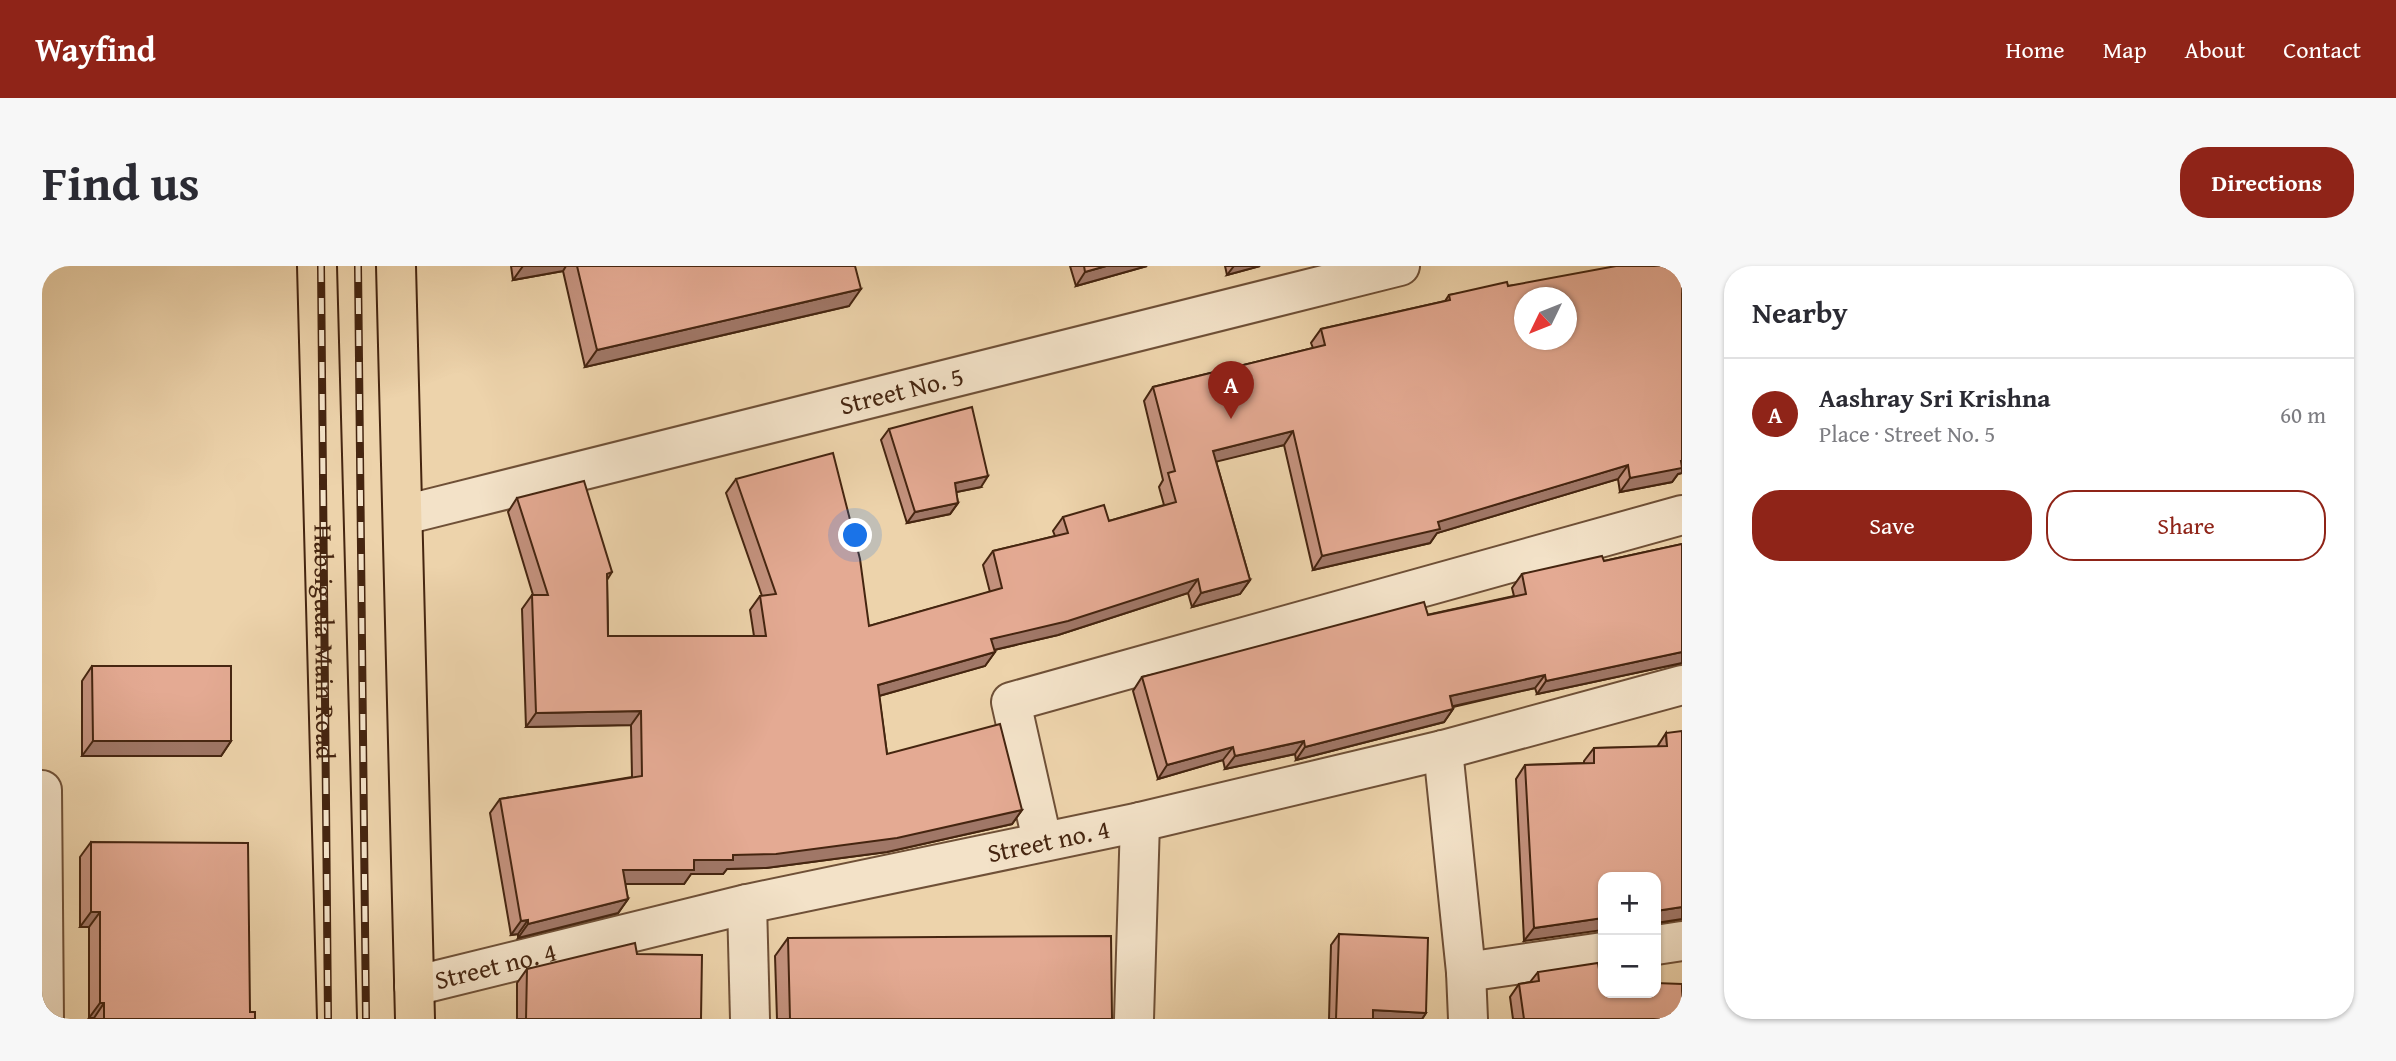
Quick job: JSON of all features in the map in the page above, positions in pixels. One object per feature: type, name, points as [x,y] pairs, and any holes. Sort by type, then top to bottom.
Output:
[{"type":"main road","name":"Habsiguda Main Road","points":[[317,266],[337,1019]]},
{"type":"main road","points":[[396,266],[414,1003]]},
{"type":"street","name":"Street No. 5","points":[[404,515],[1400,266]]},
{"type":"street","points":[[1042,840],[1011,702],[1682,515]]},
{"type":"street","name":"Street no. 4","points":[[414,1003],[747,904],[1042,840],[1140,822],[1443,750],[1682,685]]},
{"type":"street","points":[[1443,750],[1466,972],[1468,1019]]},
{"type":"street","points":[[42,790],[44,1019]]},
{"type":"street","points":[[1134,1019],[1140,822]]},
{"type":"street","points":[[747,904],[750,1019]]},
{"type":"street","points":[[1661,944],[1682,941]]},
{"type":"street","points":[[1466,972],[1598,954]]},
{"type":"building","points":[[577,266],[855,266],[861,289],[597,350]]},
{"type":"building","points":[[1084,266],[1106,266],[1085,272]]},
{"type":"building","points":[[1616,266],[1682,266],[1682,468],[1630,478],[1628,465],[1438,522],[1440,529],[1322,556],[1293,431],[1213,451],[1250,580],[1201,593],[1198,579],[1068,621],[991,639],[995,652],[878,685],[887,754],[1000,724],[1022,810],[897,838],[776,854],[733,855],[733,860],[694,860],[694,870],[623,870],[628,899],[528,924],[528,920],[521,921],[500,799],[642,776],[641,711],[536,713],[532,595],[548,595],[517,498],[584,481],[612,572],[607,574],[608,636],[766,636],[760,596],[776,594],[736,479],[833,453],[860,559],[869,626],[1002,588],[993,551],[1068,533],[1063,517],[1104,505],[1109,521],[1176,502],[1168,473],[1175,471],[1153,387],[1325,345],[1321,329],[1450,300],[1449,295],[1507,282],[1508,286]]},
{"type":"building","points":[[972,407],[988,476],[955,483],[958,503],[915,512],[889,429]]},
{"type":"building","points":[[1682,544],[1682,652],[1546,681],[1545,675],[1450,696],[1453,709],[1305,747],[1304,741],[1235,756],[1233,747],[1167,765],[1142,677],[1424,602],[1428,615],[1526,594],[1522,574],[1602,556],[1604,561]]},
{"type":"building","points":[[92,666],[231,666],[231,741],[93,741]]},
{"type":"building","points":[[1682,731],[1682,907],[1661,910],[1661,872],[1598,872],[1598,919],[1534,928],[1525,765],[1594,763],[1594,748],[1667,746],[1666,733]]},
{"type":"building","points":[[91,842],[248,843],[250,1012],[255,1012],[255,1019],[104,1019],[104,1003],[100,1003],[100,912],[91,912]]},
{"type":"building","points":[[1339,934],[1428,938],[1426,1013],[1373,1010],[1373,1019],[1336,1019]]},
{"type":"building","points":[[1111,936],[1112,1019],[790,1019],[788,938]]},
{"type":"building","points":[[635,943],[637,954],[702,955],[701,1019],[526,1019],[527,969]]},
{"type":"building","points":[[1598,963],[1598,998],[1661,998],[1661,983],[1682,984],[1682,1019],[1524,1019],[1519,984],[1539,981],[1538,972]]},
{"type":"railway","points":[[321,266],[328,1019]]},
{"type":"railway","points":[[358,266],[366,1019]]},
{"type":"place","name":"Aashray Sri Krishna","points":[[1231,419]]}]
